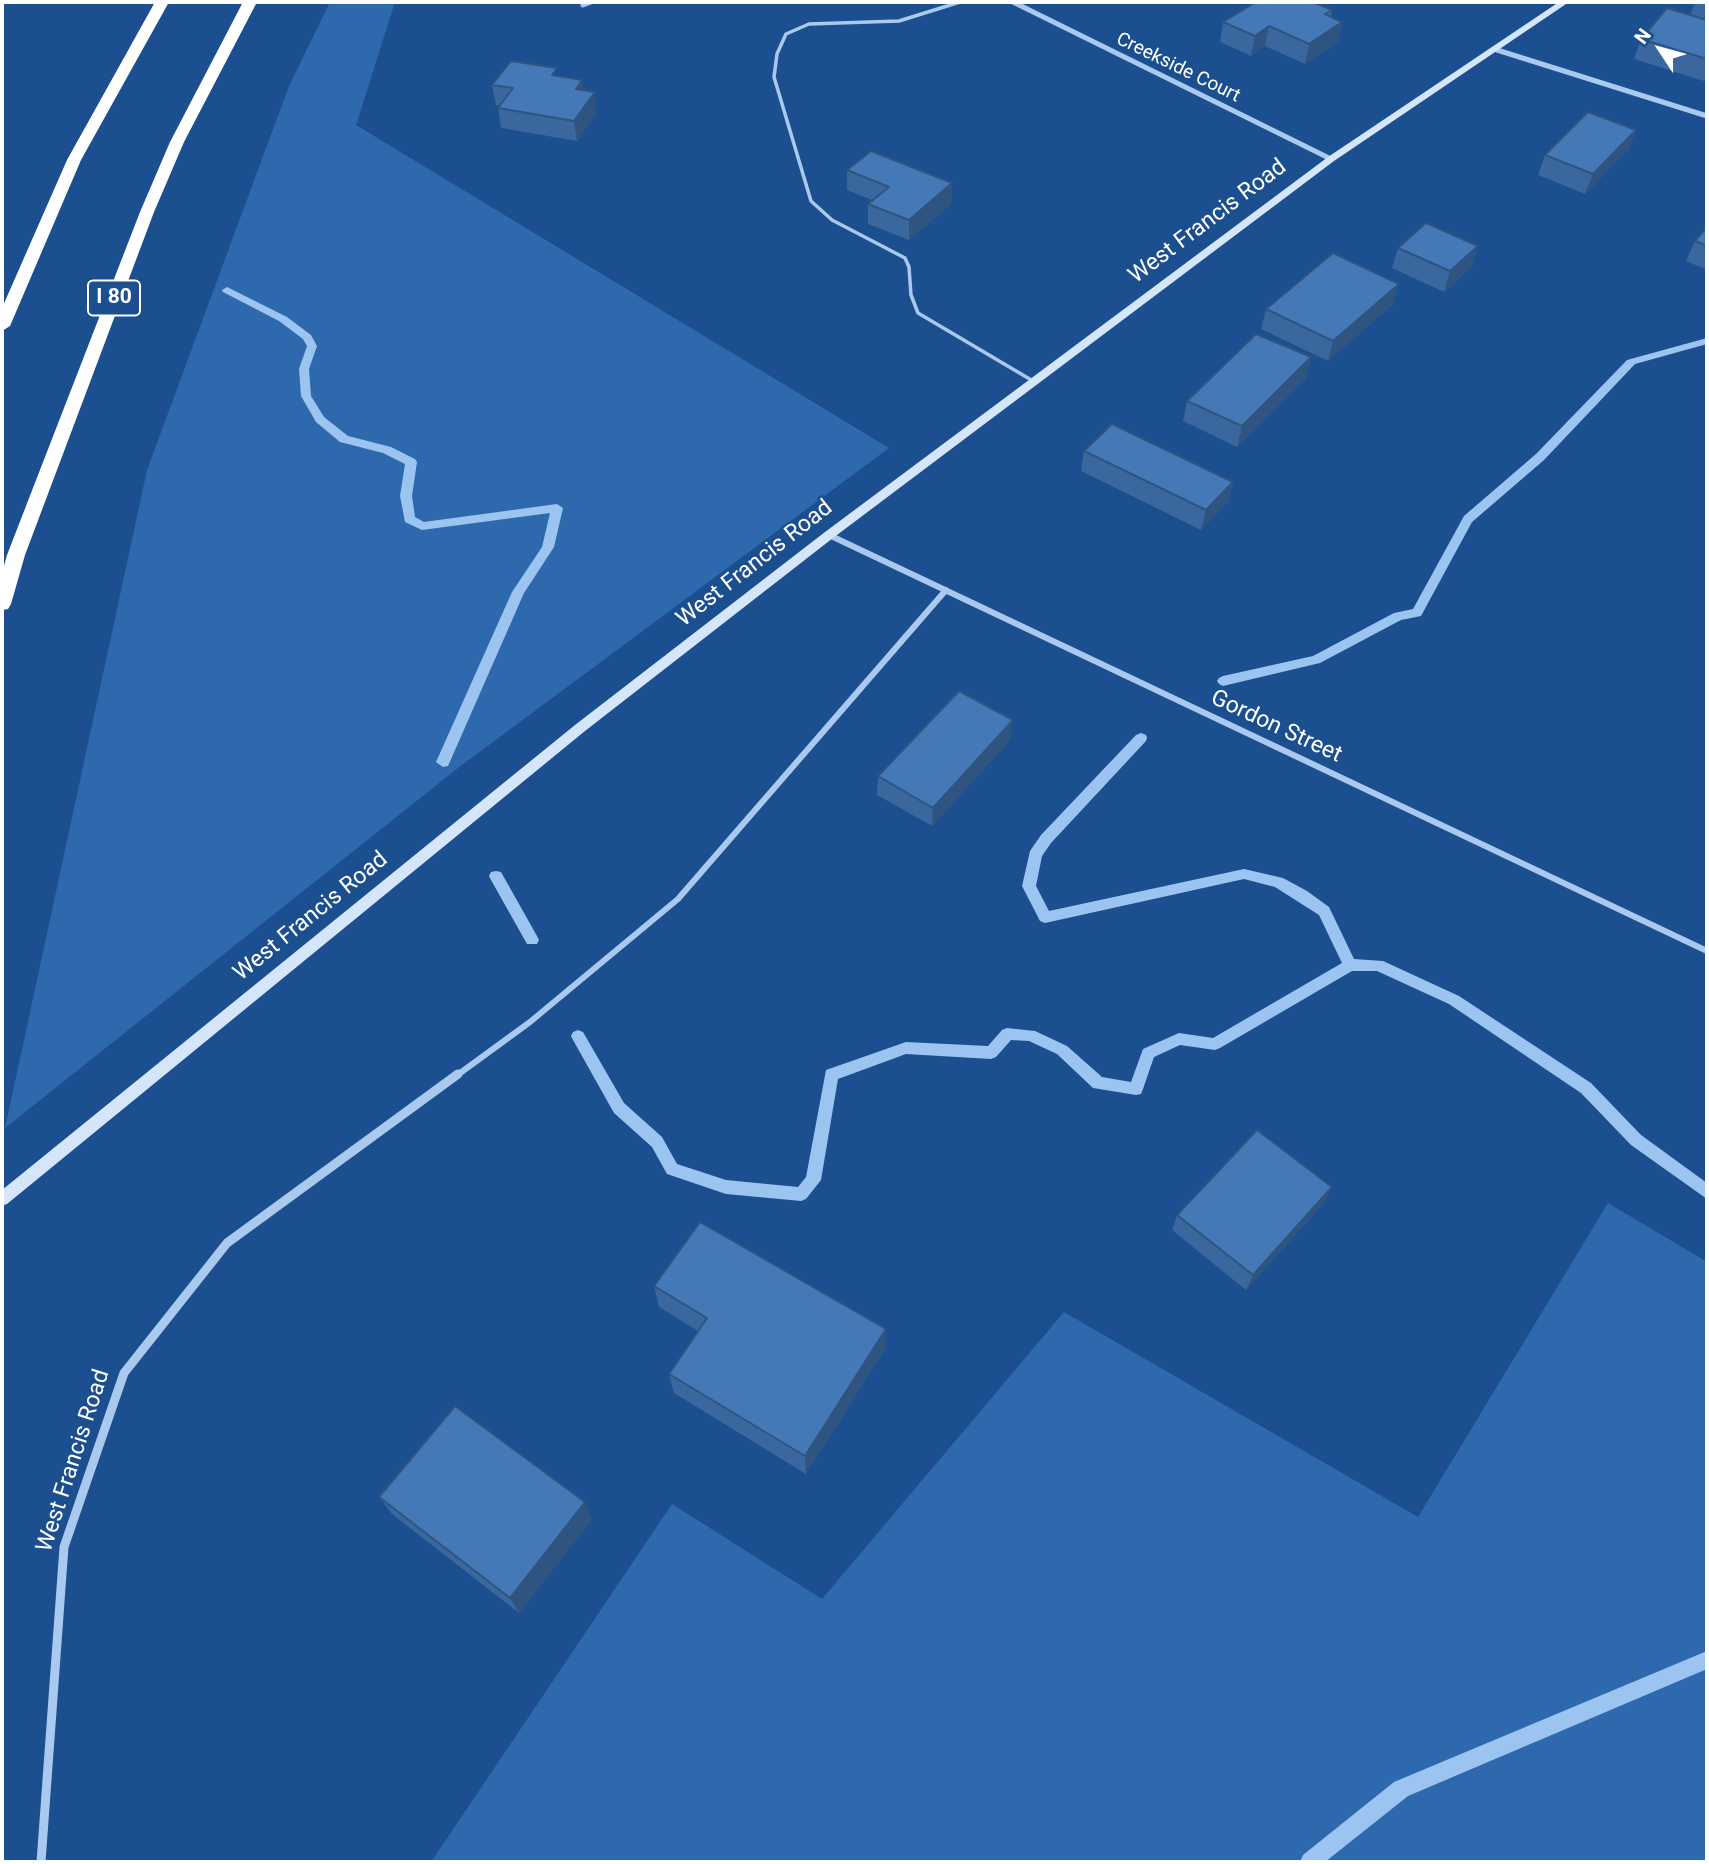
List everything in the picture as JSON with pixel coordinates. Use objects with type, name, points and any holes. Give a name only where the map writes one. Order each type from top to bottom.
[{"type":"highway","points":[[2,326],[74,160],[162,2]]},
{"type":"highway","name":"I 80","points":[[2,604],[16,555],[147,212],[177,142],[250,2]]},
{"type":"street","points":[[583,5],[591,2]]},
{"type":"street","name":"Creekside Court","points":[[1013,2],[1331,159]]},
{"type":"street","name":"West Francis Road","points":[[2,1199],[580,729],[829,535],[1331,159],[1565,2]]},
{"type":"street","points":[[1497,50],[1707,116]]},
{"type":"street","name":"Gordon Street","points":[[829,535],[1707,951]]},
{"type":"street","name":"West Francis Road","points":[[41,1862],[64,1547],[124,1373],[227,1243],[530,1021],[678,899],[947,590]]},
{"type":"lane","points":[[960,2],[899,21],[809,24],[786,34],[777,54],[774,77],[811,201],[832,220],[905,258],[909,267],[911,295],[918,313],[1032,381]]},
{"type":"shaded area","points":[[330,2],[395,2],[356,125],[889,448],[458,768],[5,1128],[147,470],[289,86]]},
{"type":"shaded area","points":[[1608,1203],[1707,1262],[1707,1862],[431,1862],[672,1504],[822,1599],[1064,1312],[1418,1517]]},
{"type":"building","points":[[1256,2],[1313,2],[1332,10],[1325,14],[1342,22],[1309,44],[1269,26],[1255,36],[1223,22]]},
{"type":"building","points":[[1667,8],[1707,20],[1707,59],[1641,39]]},
{"type":"building","points":[[511,61],[557,68],[552,75],[582,80],[576,89],[595,92],[574,121],[498,108],[513,88],[492,85]]},
{"type":"building","points":[[1588,112],[1636,130],[1593,174],[1545,155]]},
{"type":"building","points":[[871,151],[952,183],[909,220],[868,204],[889,187],[847,170]]},
{"type":"building","points":[[1426,223],[1478,246],[1450,271],[1398,248]]},
{"type":"building","points":[[1707,227],[1707,246],[1695,241]]},
{"type":"building","points":[[1333,253],[1399,284],[1333,341],[1266,309]]},
{"type":"building","points":[[1256,334],[1311,357],[1242,426],[1187,401]]},
{"type":"building","points":[[1112,424],[1233,482],[1206,510],[1084,451]]},
{"type":"building","points":[[959,691],[1013,720],[933,808],[878,776]]},
{"type":"building","points":[[1257,1130],[1332,1187],[1253,1275],[1177,1215]]},
{"type":"building","points":[[700,1222],[886,1329],[805,1456],[669,1374],[707,1318],[654,1286]]},
{"type":"building","points":[[455,1406],[585,1502],[510,1598],[379,1497]]},
{"type":"waterway","points":[[227,290],[283,319],[307,337],[312,346],[304,369],[306,396],[320,419],[344,439],[387,450],[411,462],[406,496],[409,519],[422,526],[557,508],[548,547],[518,592],[443,762]]},
{"type":"waterway","points":[[1223,681],[1316,660],[1398,616],[1417,613],[1468,519],[1540,457],[1631,362],[1707,341]]},
{"type":"waterway","points":[[1141,738],[1046,839],[1035,855],[1029,886],[1045,917],[1244,874],[1278,882],[1324,911],[1350,965]]},
{"type":"waterway","points":[[496,876],[532,940]]},
{"type":"waterway","points":[[578,1036],[619,1108],[657,1142],[672,1169],[726,1187],[801,1194],[813,1180],[831,1075],[906,1048],[991,1053],[1007,1034],[1030,1035],[1062,1050],[1098,1083],[1136,1089],[1148,1053],[1179,1039],[1215,1044],[1350,965]]},
{"type":"waterway","points":[[1350,965],[1378,965],[1454,1000],[1586,1088],[1636,1140],[1707,1192]]},
{"type":"waterway","points":[[1310,1862],[1401,1789],[1707,1660]]}]
